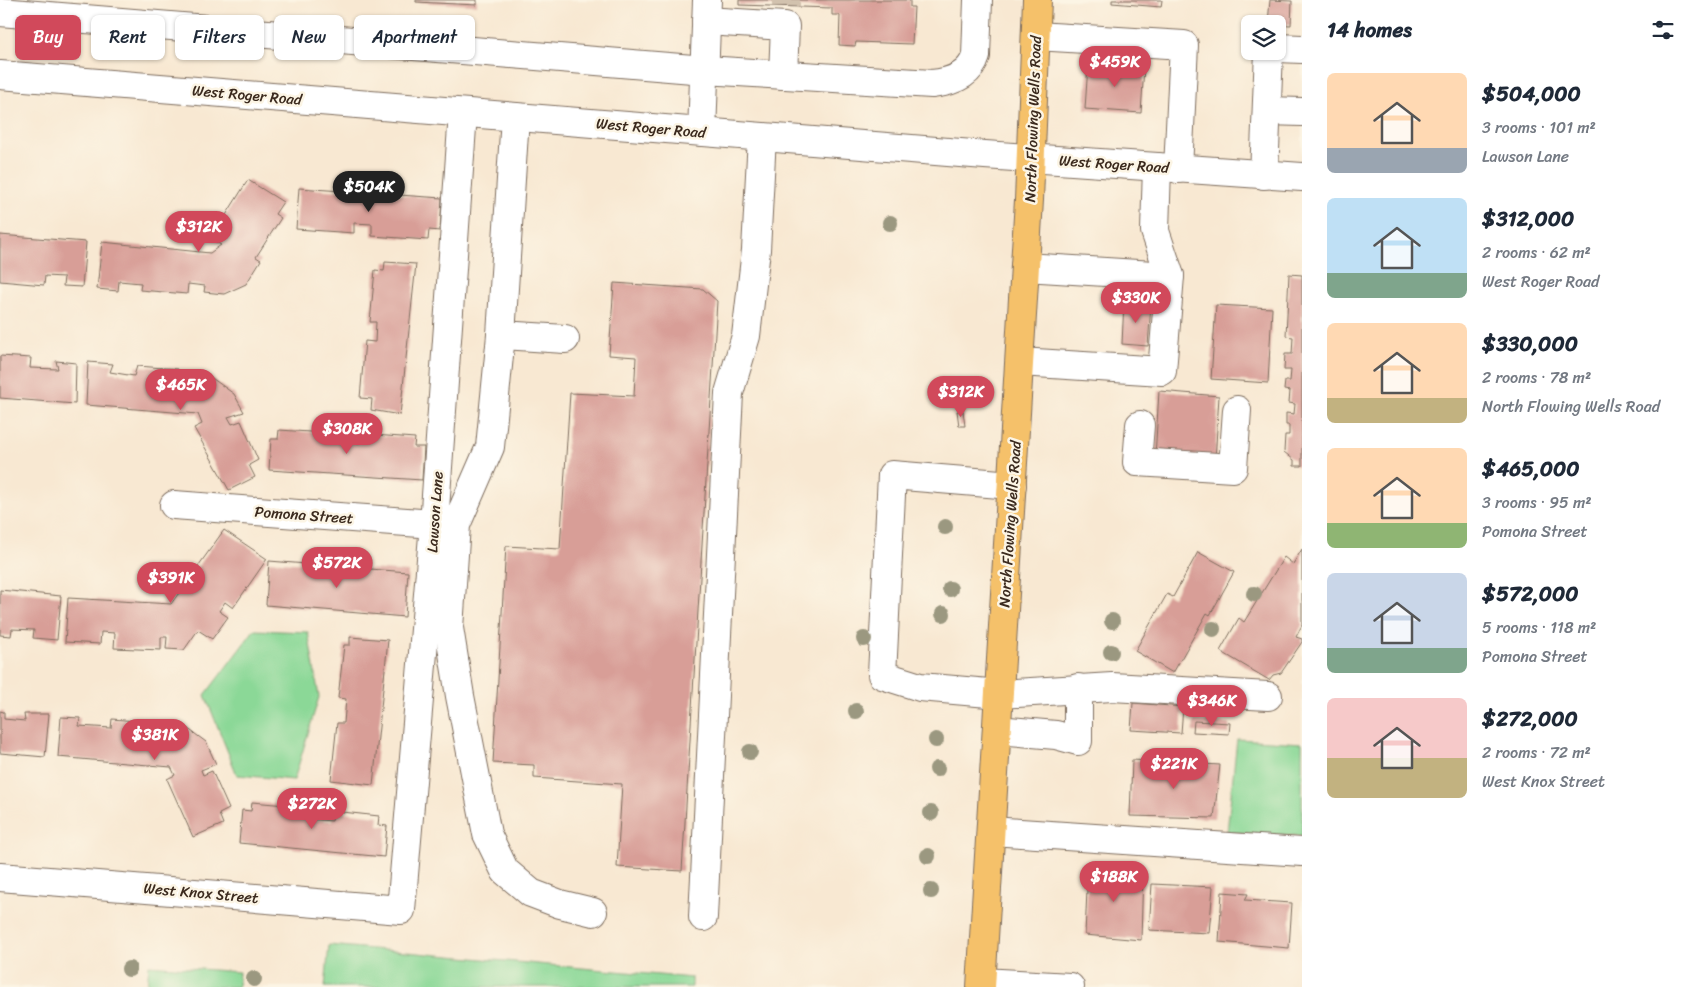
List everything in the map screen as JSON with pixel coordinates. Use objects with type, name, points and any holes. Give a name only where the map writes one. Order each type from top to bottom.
[{"type":"main road","name":"North Flowing Wells Road","points":[[981,984],[1020,362],[1037,0]]},
{"type":"street","points":[[0,12],[705,70],[932,84],[954,80],[974,64],[978,0]]},
{"type":"street","points":[[702,132],[707,11],[785,16],[783,75]]},
{"type":"street","points":[[1020,362],[1162,371],[1170,276],[1155,231],[1168,168],[1184,45],[1036,36]]},
{"type":"street","points":[[1286,48],[1302,49]]},
{"type":"street","points":[[1264,175],[1269,60]]},
{"type":"street","name":"West Roger Road","points":[[0,75],[762,137],[1302,177]]},
{"type":"street","points":[[1267,110],[1302,112]]},
{"type":"street","name":"Lawson Lane","points":[[401,910],[434,524],[463,113]]},
{"type":"street","points":[[515,117],[501,335],[490,447],[456,525],[449,628],[487,834],[505,871],[531,893],[560,904],[593,912]]},
{"type":"street","points":[[703,917],[729,393],[746,336],[756,250],[762,137]]},
{"type":"street","points":[[1025,267],[1170,276]]},
{"type":"street","points":[[501,335],[565,339]]},
{"type":"street","points":[[1140,425],[1137,462],[1233,468],[1237,410]]},
{"type":"street","points":[[1012,484],[892,475],[882,675],[920,687],[1000,694],[1112,687],[1268,696]]},
{"type":"street","name":"Pomona Street","points":[[174,505],[434,524]]},
{"type":"street","points":[[997,730],[1056,735],[1078,741],[1078,688]]},
{"type":"street","points":[[992,831],[1302,852]]},
{"type":"street","name":"West Knox Street","points":[[0,877],[401,910]]},
{"type":"street","points":[[981,984],[1070,987]]},
{"type":"green space","points":[[254,630],[308,632],[319,697],[294,780],[237,775],[205,695]]},
{"type":"green space","points":[[1237,739],[1302,743],[1302,836],[1227,832]]},
{"type":"green space","points":[[329,945],[692,978],[692,987],[325,987]]},
{"type":"green space","points":[[149,965],[239,972],[238,987],[147,987]]},
{"type":"building","points":[[416,0],[477,0],[477,5],[416,2]]},
{"type":"building","points":[[739,0],[910,0],[910,7],[914,7],[912,44],[856,42],[855,46],[839,45],[840,15],[832,15],[832,8],[739,5]]},
{"type":"building","points":[[1112,0],[1162,0],[1161,7],[1112,3]]},
{"type":"building","points":[[1270,0],[1292,1],[1291,25],[1286,25],[1286,15],[1269,15]]},
{"type":"building","points":[[1109,64],[1144,67],[1141,113],[1085,109],[1088,65],[1109,67]]},
{"type":"building","points":[[248,180],[283,202],[275,214],[281,218],[256,257],[261,260],[246,284],[224,294],[204,292],[205,286],[188,284],[187,294],[140,290],[141,283],[119,281],[118,291],[97,289],[102,242],[210,253],[221,245],[211,239]]},
{"type":"building","points":[[299,188],[442,198],[440,231],[429,230],[428,240],[372,236],[372,224],[354,223],[354,233],[296,229]]},
{"type":"building","points":[[0,235],[86,242],[82,287],[63,286],[64,277],[45,276],[44,285],[0,281]]},
{"type":"building","points":[[385,262],[416,264],[400,415],[371,410],[372,399],[360,398],[365,341],[375,342],[376,322],[370,322],[375,270],[384,271]]},
{"type":"building","points":[[1289,274],[1302,275],[1302,466],[1294,466],[1294,460],[1284,452],[1285,435],[1289,435],[1289,425],[1286,425],[1286,413],[1294,414],[1295,404],[1289,403],[1290,391],[1284,390],[1285,381],[1290,381],[1291,370],[1284,370],[1285,354],[1292,354],[1293,337],[1286,336]]},
{"type":"building","points":[[614,283],[703,289],[717,301],[682,871],[617,867],[622,784],[534,778],[534,765],[493,763],[506,546],[560,549],[570,393],[634,396],[636,357],[609,355]]},
{"type":"building","points":[[1124,302],[1151,303],[1148,346],[1122,344]]},
{"type":"building","points":[[1216,305],[1272,308],[1268,383],[1211,379]]},
{"type":"building","points":[[0,356],[31,358],[30,368],[58,369],[56,361],[76,363],[75,404],[0,398]]},
{"type":"building","points":[[88,362],[113,364],[110,372],[134,376],[137,366],[178,369],[176,380],[189,381],[190,375],[206,379],[209,376],[234,394],[244,412],[228,417],[232,424],[241,421],[258,460],[249,465],[255,477],[229,490],[194,428],[202,424],[198,414],[86,405]]},
{"type":"building","points":[[1159,391],[1219,396],[1215,461],[1155,457]]},
{"type":"building","points":[[957,411],[963,411],[965,426],[959,426]]},
{"type":"building","points":[[279,430],[341,434],[341,442],[360,443],[360,434],[415,438],[414,447],[424,447],[422,480],[269,470],[271,439],[278,439]]},
{"type":"building","points":[[224,530],[267,559],[233,608],[225,602],[219,611],[228,617],[212,639],[198,630],[184,650],[166,649],[167,637],[161,637],[161,650],[114,648],[115,633],[101,632],[100,644],[65,642],[68,598],[171,604]]},
{"type":"building","points":[[1302,549],[1302,625],[1296,637],[1302,639],[1302,642],[1281,673],[1273,675],[1269,680],[1220,651],[1239,618],[1244,622],[1284,557],[1293,564]]},
{"type":"building","points":[[1198,552],[1234,572],[1210,615],[1207,613],[1173,673],[1135,651],[1167,594],[1173,597]]},
{"type":"building","points":[[269,561],[408,572],[405,617],[266,605]]},
{"type":"building","points":[[0,590],[61,596],[57,640],[33,638],[34,630],[12,629],[11,636],[0,635]]},
{"type":"building","points":[[350,637],[388,640],[373,785],[331,780],[337,723],[344,723],[346,699],[338,698],[344,645],[350,645]]},
{"type":"building","points":[[1133,703],[1183,707],[1181,733],[1131,730]]},
{"type":"building","points":[[0,711],[4,712],[4,719],[25,721],[24,714],[49,714],[45,757],[0,753]]},
{"type":"building","points":[[61,717],[80,718],[79,726],[111,728],[112,719],[183,725],[206,742],[216,764],[201,770],[203,775],[212,771],[229,809],[219,814],[223,824],[193,837],[167,779],[175,775],[171,767],[58,757]]},
{"type":"building","points":[[1194,721],[1230,723],[1229,734],[1193,732]]},
{"type":"building","points":[[1132,760],[1220,765],[1214,818],[1130,816]]},
{"type":"building","points":[[252,802],[308,807],[307,819],[332,821],[333,811],[379,816],[378,825],[387,826],[384,857],[239,843],[242,810],[251,811]]},
{"type":"building","points":[[1088,867],[1143,869],[1141,940],[1085,935]]},
{"type":"building","points":[[1152,884],[1213,887],[1209,933],[1149,930]]},
{"type":"building","points":[[1222,892],[1248,894],[1245,900],[1292,903],[1289,948],[1219,942]]},
{"type":"tunnel","points":[[786,0],[786,6]]}]
